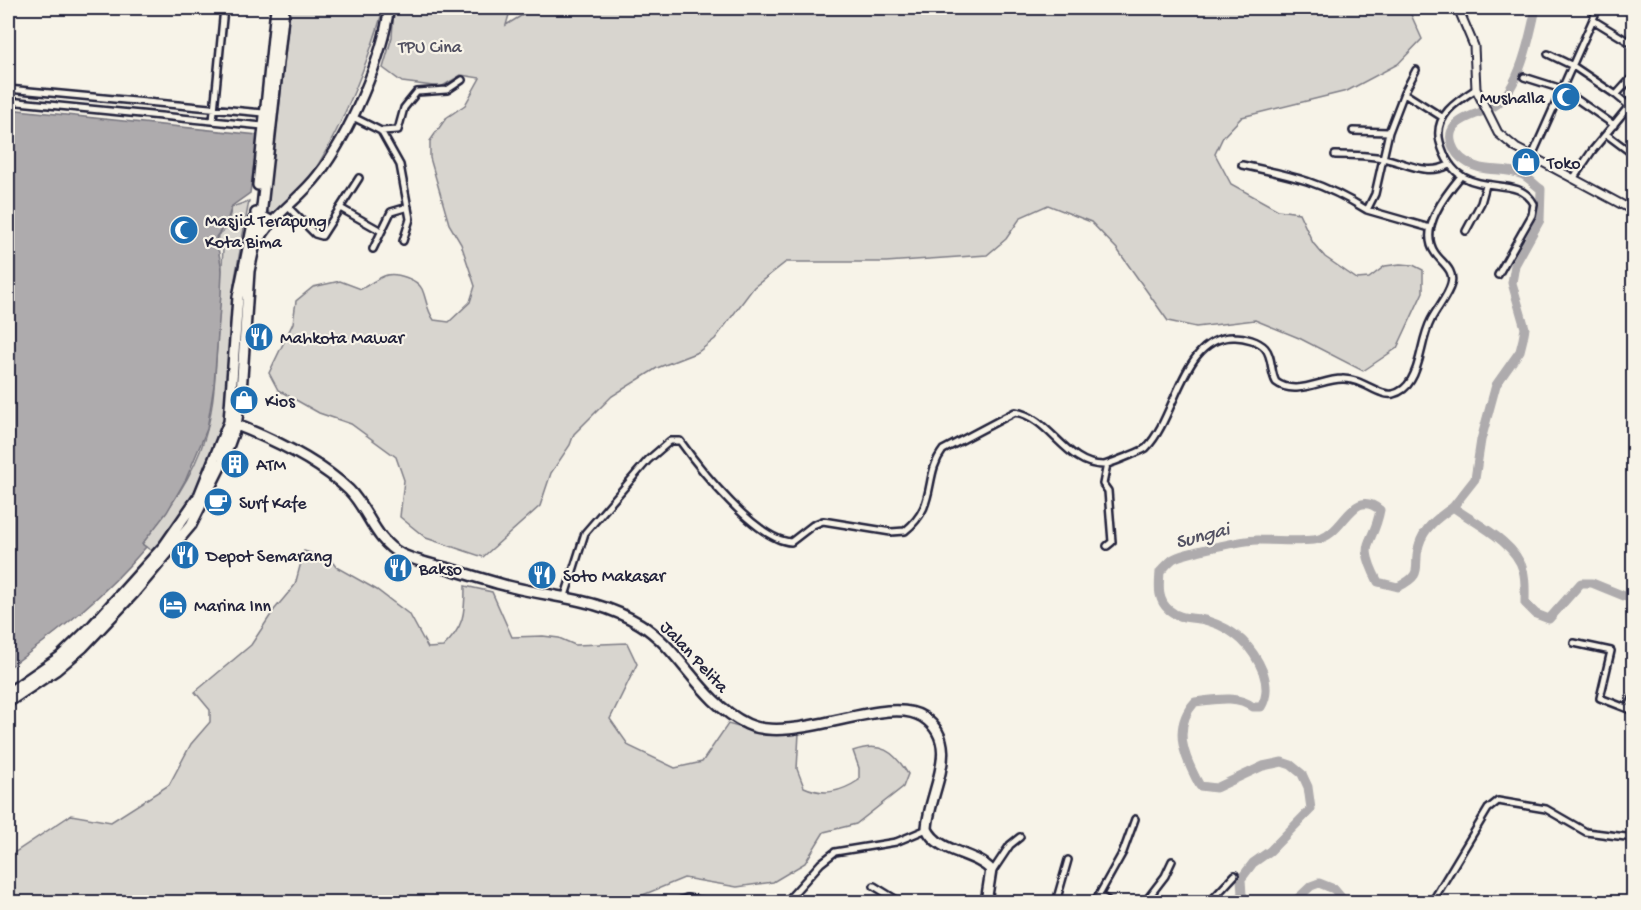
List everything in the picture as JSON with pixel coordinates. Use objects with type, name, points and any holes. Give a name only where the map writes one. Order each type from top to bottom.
[{"type":"highway","points":[[8,702],[83,647],[157,567],[189,521],[219,470],[232,423],[243,297],[258,215],[264,113],[276,8]]},
{"type":"highway","points":[[243,297],[253,253],[284,8]]},
{"type":"highway","points":[[258,215],[272,222]]},
{"type":"highway","name":"Jalan Pelita","points":[[232,423],[277,443],[347,488],[369,520],[399,553],[512,587],[565,596],[600,605],[649,630],[714,702],[750,726],[773,729],[811,725],[895,708],[913,711],[926,718],[938,734],[943,755],[927,829]]},
{"type":"highway","points":[[8,693],[77,641],[189,521]]},
{"type":"highway","points":[[927,829],[936,840],[988,867],[992,873],[986,903]]},
{"type":"main road","points":[[253,253],[272,222],[289,208],[319,175],[345,134],[379,50],[389,8]]},
{"type":"street","points":[[213,121],[224,8]]},
{"type":"street","points":[[1458,8],[1474,46],[1478,92],[1489,119],[1505,140],[1634,211]]},
{"type":"street","points":[[1532,156],[1598,8]]},
{"type":"street","points":[[1593,20],[1633,44]]},
{"type":"street","points":[[1548,54],[1573,66],[1631,108],[1606,134],[1573,179]]},
{"type":"street","points":[[1367,210],[1375,194],[1389,132],[1404,93],[1416,70]]},
{"type":"street","points":[[1616,95],[1634,75]]},
{"type":"street","points":[[1524,77],[1562,89],[1614,125]]},
{"type":"street","points":[[353,117],[381,131],[398,130],[404,108],[417,92],[447,90],[462,80]]},
{"type":"street","points":[[8,89],[264,113]]},
{"type":"street","points":[[1478,92],[1442,117],[1439,131],[1449,165],[1461,176],[1486,185],[1516,190],[1530,198],[1533,204],[1532,215],[1506,255],[1498,275]]},
{"type":"street","points":[[1404,93],[1442,117]]},
{"type":"street","points":[[8,101],[263,126]]},
{"type":"street","points":[[381,131],[400,165],[409,226],[403,242]]},
{"type":"street","points":[[1353,131],[1389,132]]},
{"type":"street","points":[[1606,134],[1634,155]]},
{"type":"street","points":[[1335,155],[1382,158],[1427,171],[1437,171],[1449,165]]},
{"type":"street","points":[[1242,165],[1313,182],[1329,188],[1367,210],[1430,228]]},
{"type":"street","points":[[565,596],[585,533],[648,460],[670,441],[680,441],[736,508],[768,533],[788,542],[794,541],[813,525],[823,521],[891,532],[905,531],[927,503],[935,462],[943,450],[1015,412],[1030,418],[1077,457],[1107,464],[1139,452],[1147,446],[1196,356],[1211,341],[1222,337],[1239,337],[1263,345],[1269,354],[1276,382],[1287,388],[1342,379],[1363,382],[1388,395],[1405,388],[1413,376],[1430,322],[1451,285],[1450,270],[1433,251],[1430,228],[1446,193],[1461,176]]},
{"type":"street","points":[[289,208],[320,236],[324,235],[359,178]]},
{"type":"street","points":[[1466,231],[1481,203],[1486,185]]},
{"type":"street","points":[[374,249],[391,212],[408,207]]},
{"type":"street","points":[[342,209],[381,231]]},
{"type":"street","points":[[1107,464],[1103,484],[1108,491],[1112,542],[1107,546]]},
{"type":"street","points":[[1574,643],[1611,651],[1600,698],[1632,712],[1634,696]]},
{"type":"street","points":[[1432,903],[1488,809],[1498,801],[1546,809],[1586,832],[1634,838]]},
{"type":"street","points":[[1093,903],[1123,852],[1135,819]]},
{"type":"street","points":[[786,903],[821,863],[835,852],[896,842],[927,829]]},
{"type":"street","points":[[992,873],[1010,845],[1020,837]]},
{"type":"street","points":[[1056,903],[1068,860]]},
{"type":"street","points":[[1145,903],[1165,876],[1172,861]]},
{"type":"street","points":[[1210,903],[1235,874]]},
{"type":"street","points":[[874,886],[900,903]]},
{"type":"street","points":[[1099,895],[1110,903]]},
{"type":"street","points":[[677,903],[687,898],[710,903]]},
{"type":"green space","points":[[290,8],[383,8],[368,57],[341,122],[324,154],[289,203],[271,214],[263,207],[278,119]]},
{"type":"green space","name":"TPU Cina","points":[[394,8],[511,8],[506,25],[534,8],[1408,8],[1422,39],[1398,64],[1347,91],[1242,117],[1223,137],[1215,154],[1231,184],[1278,210],[1299,213],[1313,243],[1325,257],[1357,279],[1369,278],[1385,266],[1413,265],[1423,270],[1423,292],[1397,348],[1363,371],[1299,338],[1255,320],[1196,327],[1168,321],[1117,249],[1091,222],[1048,205],[1021,217],[1006,239],[987,255],[886,262],[786,262],[754,287],[715,339],[698,352],[657,368],[612,396],[574,434],[570,445],[551,473],[540,506],[483,557],[426,538],[400,517],[404,480],[396,457],[351,424],[319,413],[278,390],[269,373],[293,323],[296,301],[313,287],[340,281],[361,289],[387,275],[401,276],[411,280],[422,289],[434,320],[449,322],[470,302],[475,286],[461,244],[449,224],[430,158],[430,141],[446,118],[465,105],[480,78],[461,75],[441,87],[402,82],[383,68],[392,37]]},
{"type":"green space","points":[[249,201],[234,284],[230,372],[224,426],[198,492],[153,552],[142,544],[170,507],[194,466],[205,437],[210,415],[215,380],[223,249],[217,243],[218,235],[226,229],[232,207]]},
{"type":"green space","points":[[304,551],[330,559],[336,567],[377,590],[410,615],[428,648],[443,647],[455,633],[464,612],[465,586],[492,592],[512,637],[559,638],[575,645],[627,643],[637,664],[610,719],[629,746],[675,768],[702,762],[728,724],[767,735],[799,733],[797,769],[804,787],[811,790],[825,792],[839,790],[859,780],[859,768],[853,751],[863,748],[879,748],[892,754],[908,774],[903,787],[856,824],[824,832],[805,863],[773,882],[737,887],[684,878],[626,902],[8,902],[8,857],[71,815],[111,822],[169,785],[191,744],[210,722],[210,710],[195,692],[251,645],[274,610],[295,585]]},
{"type":"shaded area","points":[[8,109],[258,135],[250,193],[232,206],[226,224],[216,237],[222,270],[214,385],[207,429],[186,479],[167,512],[142,544],[146,547],[130,565],[81,612],[8,668]]},
{"type":"waterway","points":[[1536,8],[1523,60],[1512,86],[1496,105],[1459,122],[1451,135],[1452,145],[1465,161],[1486,169],[1516,172],[1541,189],[1540,220],[1515,265],[1512,283],[1525,328],[1520,351],[1496,385],[1481,440],[1475,479],[1453,507],[1512,550],[1523,570],[1525,603],[1536,614],[1549,619],[1581,583],[1592,583],[1634,600]]},
{"type":"waterway","name":"Sungai","points":[[1249,902],[1242,895],[1241,879],[1253,863],[1270,851],[1311,809],[1308,787],[1302,774],[1291,765],[1282,762],[1263,766],[1216,788],[1200,786],[1185,754],[1183,744],[1182,733],[1188,712],[1195,702],[1217,699],[1240,700],[1253,707],[1261,707],[1266,694],[1265,681],[1259,663],[1242,640],[1217,624],[1179,616],[1165,606],[1160,593],[1160,572],[1173,559],[1215,547],[1252,540],[1307,541],[1325,537],[1334,531],[1354,508],[1362,504],[1370,504],[1380,510],[1367,550],[1371,568],[1378,582],[1398,587],[1415,574],[1417,553],[1424,533],[1453,507]]},
{"type":"waterway","name":"Sungai","points":[[1294,902],[1311,886],[1319,883],[1334,889],[1345,902]]},
{"type":"place","name":"Mushalla","points":[[1566,97]]},
{"type":"place","name":"Toko","points":[[1526,162]]},
{"type":"place","name":"Masjid Terapung Kota Bima","points":[[184,230]]},
{"type":"place","name":"Mahkota Mawar","points":[[259,337]]},
{"type":"place","name":"Kios","points":[[244,400]]},
{"type":"place","name":"ATM","points":[[235,464]]},
{"type":"place","name":"Surf Kafe","points":[[218,502]]},
{"type":"place","name":"Depot Semarang","points":[[185,555]]},
{"type":"place","name":"Bakso","points":[[398,568]]},
{"type":"place","name":"Soto Makasar","points":[[542,575]]},
{"type":"place","name":"Marina Inn","points":[[173,605]]}]
